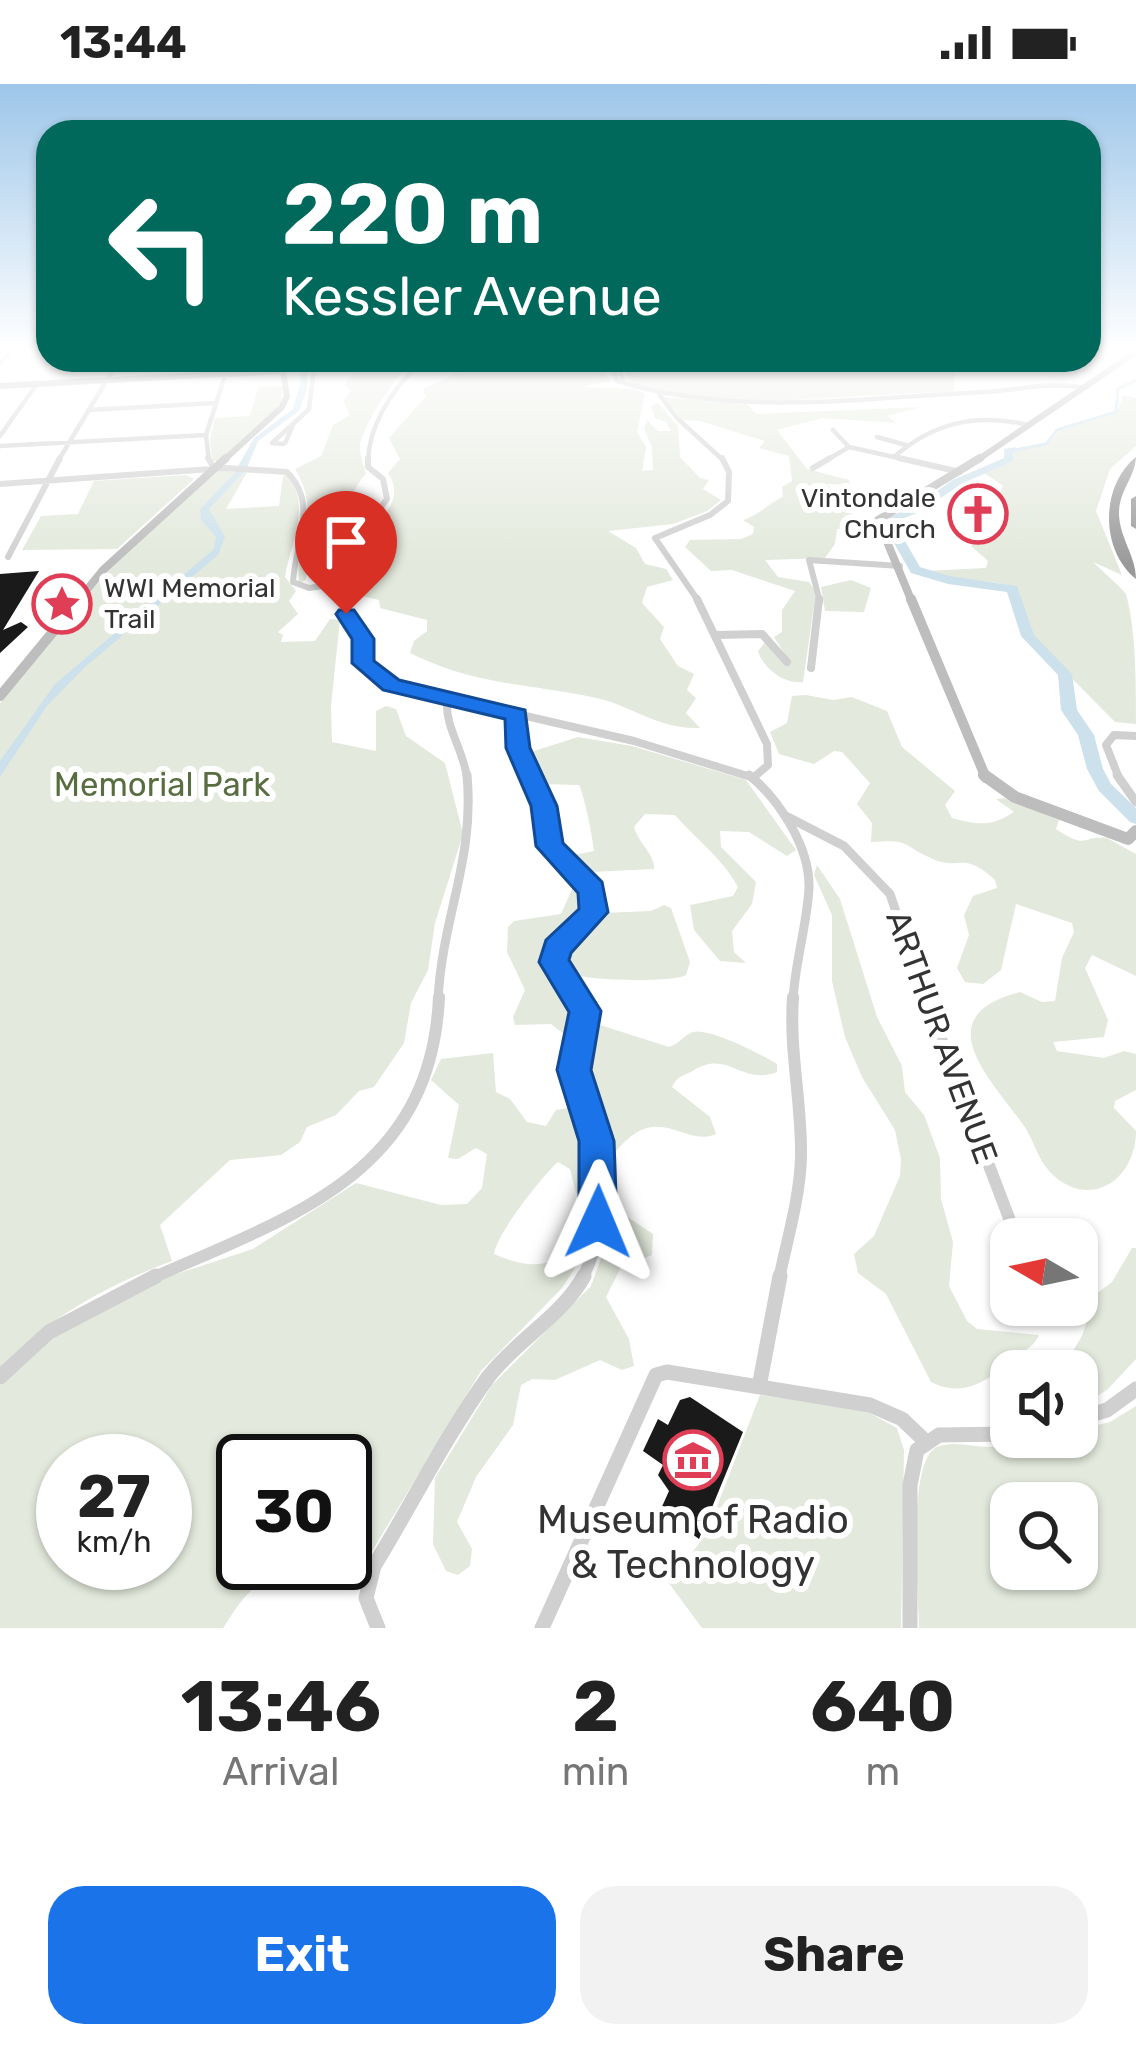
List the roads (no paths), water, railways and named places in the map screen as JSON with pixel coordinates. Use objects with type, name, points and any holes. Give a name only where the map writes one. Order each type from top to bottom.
[{"type":"highway","points":[[1136,460],[1119,482],[1112,505],[1120,547],[1136,576]]},
{"type":"highway","points":[[1136,499],[1136,526]]},
{"type":"street","points":[[8,556],[82,420]]},
{"type":"street","points":[[211,420],[206,435],[208,464],[214,468]]},
{"type":"street","points":[[0,695],[103,569],[267,420]]},
{"type":"street","points":[[294,423],[284,443],[272,443],[297,420]]},
{"type":"street","points":[[344,581],[362,534],[386,502],[384,482],[368,467],[369,436],[379,420]]},
{"type":"street","points":[[679,420],[720,452],[731,485],[718,509],[662,530],[655,538],[701,603],[770,752],[768,765],[754,777]]},
{"type":"street","points":[[894,457],[906,445],[963,420]]},
{"type":"street","points":[[996,420],[1029,425]]},
{"type":"street","points":[[1036,420],[960,472],[880,515],[879,523],[986,779],[1015,797],[1134,839]]},
{"type":"street","points":[[833,430],[849,447],[960,472]]},
{"type":"street","points":[[0,446],[206,435]]},
{"type":"street","points":[[878,436],[906,445]]},
{"type":"street","points":[[813,468],[849,447]]},
{"type":"street","points":[[0,484],[214,468],[286,472],[299,484],[304,521],[292,572],[296,585],[350,584],[345,611],[363,639],[363,663],[396,687],[634,742],[754,777],[784,815],[806,857],[809,876],[795,961],[790,1042],[802,1148],[794,1215],[759,1388]]},
{"type":"street","points":[[811,668],[821,606],[809,560],[900,566]]},
{"type":"street","points":[[716,635],[762,634],[788,662]]},
{"type":"street","points":[[0,1377],[59,1325],[98,1301],[255,1237],[320,1200],[376,1154],[415,1103],[434,1053],[442,938],[469,841],[463,752],[447,719],[447,701]]},
{"type":"street","points":[[378,1628],[367,1615],[365,1600],[374,1566],[488,1378],[519,1341],[574,1292],[596,1245],[597,1141],[574,1070],[585,1011],[554,962],[562,941],[590,920],[594,897],[588,884],[550,846],[544,806],[518,748],[517,715]]},
{"type":"street","points":[[1136,736],[1114,735],[1106,745],[1117,776],[1136,802]]},
{"type":"street","name":"ARTHUR AVENUE","points":[[784,815],[844,846],[890,894],[1009,1218]]},
{"type":"street","points":[[542,1628],[656,1375],[667,1372],[870,1405],[902,1419],[925,1441]]},
{"type":"street","points":[[1098,1413],[1136,1389]]},
{"type":"street","points":[[910,1628],[911,1468],[925,1441],[939,1436],[990,1435]]},
{"type":"water","points":[[278,420],[287,420],[258,441],[246,470],[209,509],[225,537],[218,555],[85,667],[47,706],[0,777],[0,761],[55,684],[214,549],[216,537],[201,520],[200,509],[233,475],[254,438]]},
{"type":"waterway","points":[[1015,450],[1046,444],[1057,430],[1090,420]]},
{"type":"waterway","points":[[1015,450],[1008,451],[1009,459],[957,482],[918,509],[887,520],[915,570],[1012,589],[1028,636],[1065,674],[1069,710],[1086,735],[1095,769],[1105,787],[1136,818]]},
{"type":"place","name":"Vintondale Church","points":[[978,514]]},
{"type":"place","name":"WWI Memorial Trail","points":[[62,604]]},
{"type":"place","name":"Museum of Radio & Technology","points":[[693,1460]]},
{"type":"park label","name":"Memorial Park","points":[[162,784]]}]
